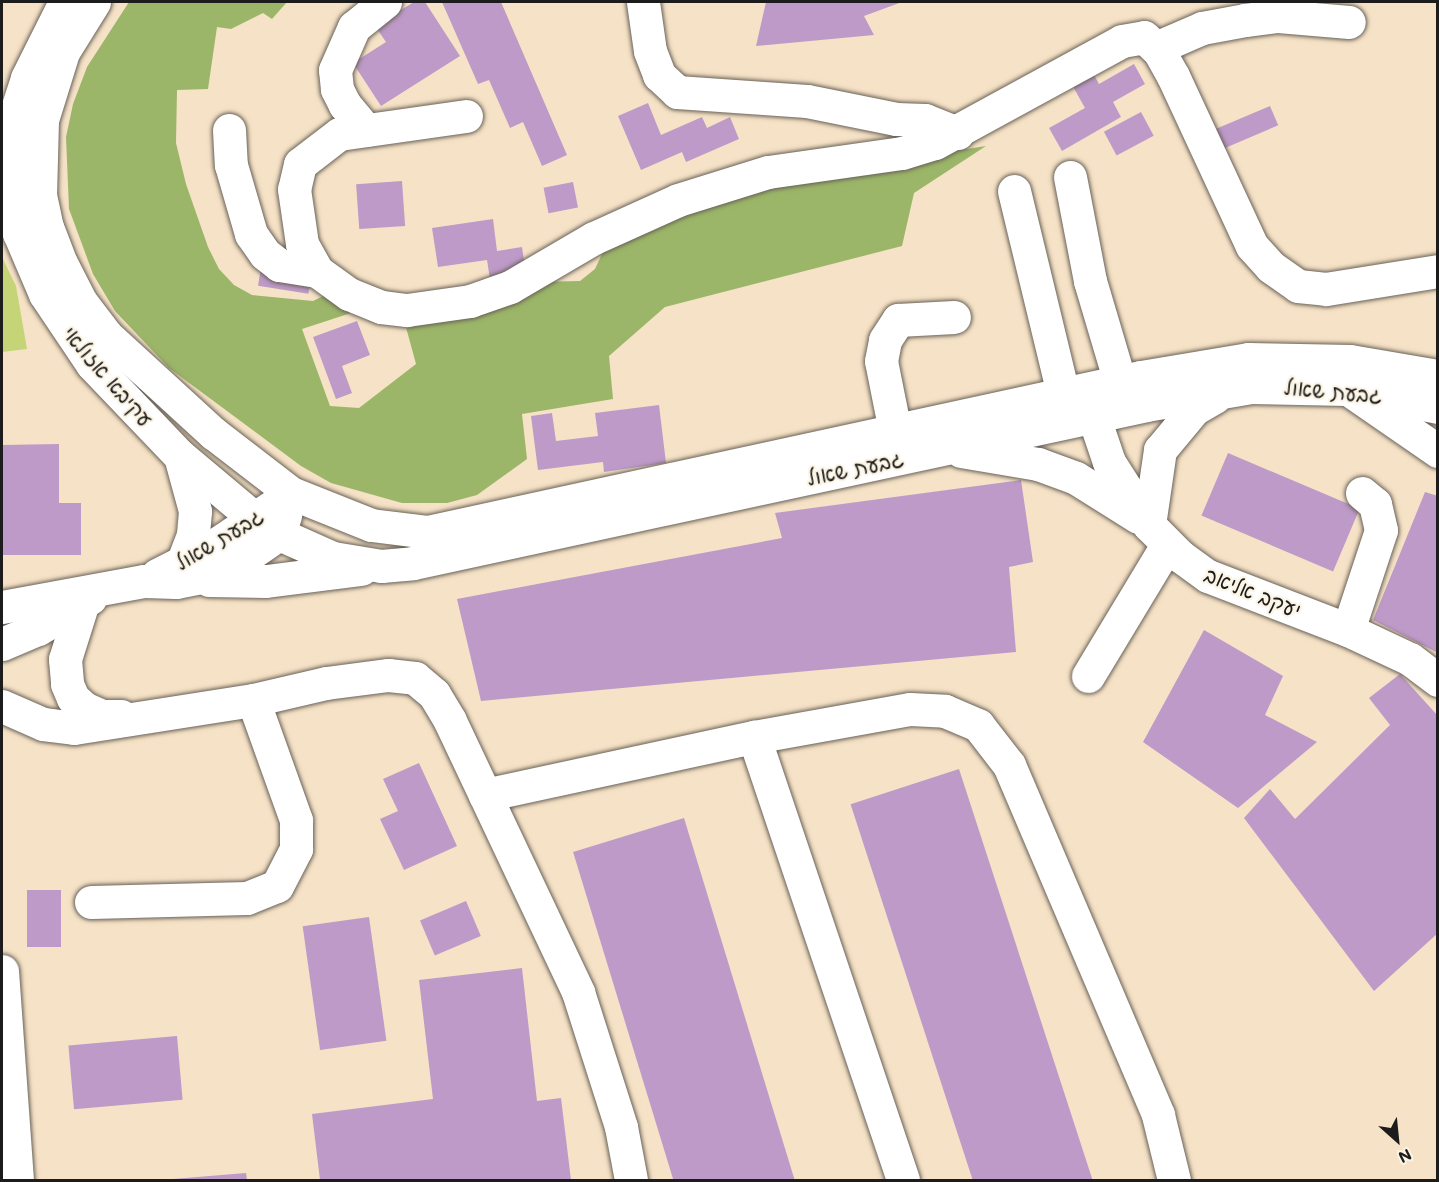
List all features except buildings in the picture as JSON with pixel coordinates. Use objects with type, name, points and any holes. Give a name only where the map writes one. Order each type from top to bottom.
[{"type":"street","name":"עקיבא אזולאי","points":[[65,2],[42,42],[15,115],[12,188],[19,233],[45,294],[65,328],[92,364],[180,456],[267,527]]},
{"type":"street","name":"עקיבא אזולאי","points":[[94,2],[63,52],[42,120],[40,195],[46,227],[81,302],[107,336],[213,433],[291,493]]},
{"type":"street","points":[[366,130],[337,89],[335,70],[354,27],[385,2]]},
{"type":"street","points":[[643,2],[650,51],[659,75],[677,92],[807,101],[896,119],[925,120],[958,134]]},
{"type":"street","points":[[1156,48],[1203,15],[1278,16],[1349,22]]},
{"type":"street","points":[[466,117],[339,134],[300,164],[294,189],[302,244],[317,271],[349,294],[381,307],[407,310],[470,301],[510,287],[594,238],[678,200],[768,172],[902,153],[958,134],[1122,41],[1144,37],[1156,48],[1173,76],[1252,246],[1271,267],[1298,286],[1326,289],[1437,271]]},
{"type":"street","points":[[229,130],[231,165],[251,234],[265,254],[279,265],[317,271]]},
{"type":"street","points":[[1070,177],[1089,281],[1120,382]]},
{"type":"street","name":"יעקב אליאב","points":[[1014,190],[1080,400],[1109,462],[1158,535],[1208,576],[1348,630],[1410,659],[1437,680]]},
{"type":"street","points":[[895,431],[880,361],[885,339],[898,320],[954,317]]},
{"type":"street","name":"גבעת שאול","points":[[267,527],[333,558],[381,566],[413,563],[945,448],[1080,400],[1120,382],[1248,359],[1300,357],[1350,361],[1437,376]]},
{"type":"street","name":"גבעת שאול","points":[[2,607],[94,595],[187,571],[267,527],[291,493],[371,525],[427,532],[895,431],[1080,400],[1299,385],[1405,397],[1437,407]]},
{"type":"street","points":[[1347,389],[1437,451]]},
{"type":"street","points":[[1088,676],[1158,535],[1160,450],[1194,409],[1227,391]]},
{"type":"street","points":[[945,448],[1038,465],[1076,478],[1158,535]]},
{"type":"street","points":[[180,456],[195,511],[187,571],[266,581],[381,566]]},
{"type":"street","points":[[1348,630],[1381,530],[1376,504],[1362,493]]},
{"type":"street","points":[[94,595],[65,659],[64,671],[73,698],[102,716],[139,717]]},
{"type":"street","name":"גבעת שאול","points":[[2,644],[94,595]]},
{"type":"street","points":[[2,706],[43,724],[74,728],[254,700],[326,683],[388,675],[415,678],[439,703],[578,992],[621,1127],[631,1180]]},
{"type":"street","points":[[91,902],[247,898],[277,886],[296,849],[296,820],[254,700]]},
{"type":"street","points":[[485,795],[754,737],[910,709],[945,711],[978,725],[1009,765],[1158,1115],[1174,1180]]},
{"type":"street","points":[[754,737],[903,1180]]},
{"type":"street","points":[[2,970],[16,1174]]},
{"type":"green space","points":[[129,2],[287,2],[272,19],[263,13],[231,29],[217,27],[208,89],[177,90],[176,143],[186,184],[208,247],[219,269],[234,285],[252,295],[313,301],[327,294],[351,313],[302,329],[330,406],[359,408],[416,364],[404,320],[536,282],[580,281],[595,269],[608,241],[801,175],[986,146],[914,193],[902,246],[665,307],[609,356],[613,399],[522,414],[527,459],[477,495],[447,503],[402,503],[331,483],[301,466],[169,368],[115,311],[93,274],[69,209],[66,137],[73,104],[87,67]]},
{"type":"green space","points":[[2,257],[16,286],[27,349],[2,352]]}]
